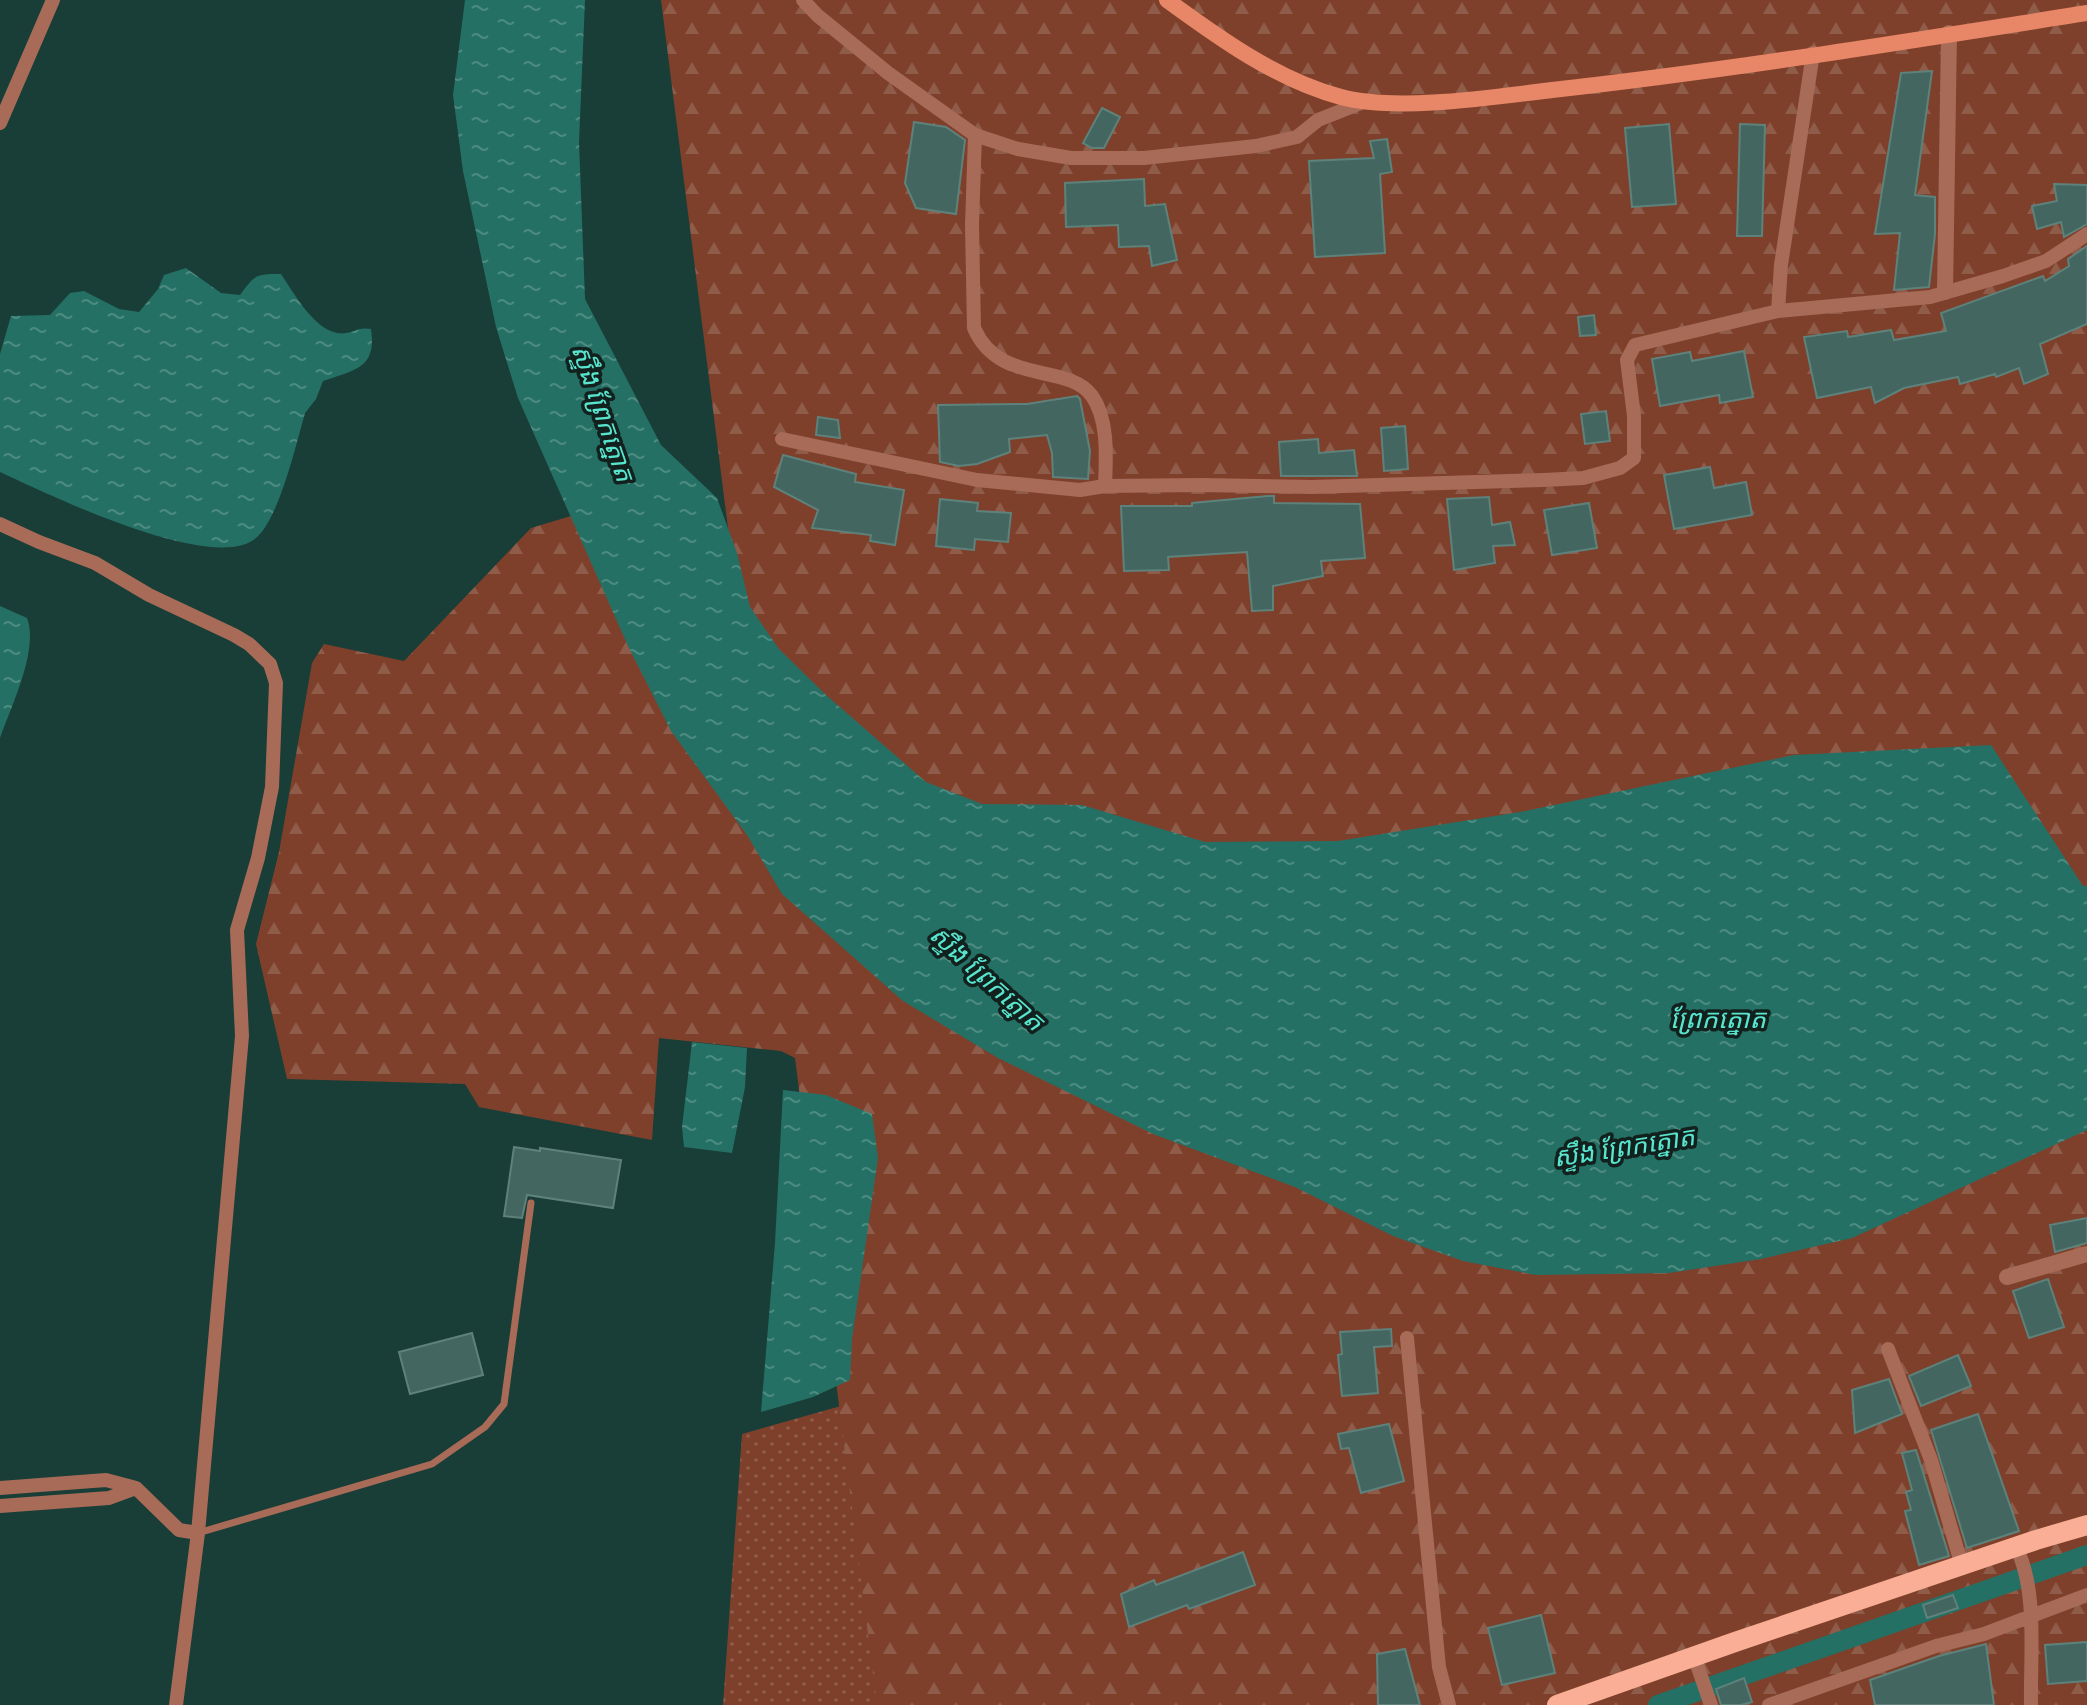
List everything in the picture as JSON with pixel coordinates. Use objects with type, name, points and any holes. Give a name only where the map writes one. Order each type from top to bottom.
[{"type":"main road","points":[[1167,0],[1218,37],[1282,74],[1340,97],[1366,101],[1422,102],[1628,81],[2087,13]]},
{"type":"main road","points":[[1557,1705],[1962,1566],[2020,1556],[2087,1525]]},
{"type":"street","points":[[0,123],[53,0]]},
{"type":"street","points":[[803,0],[888,73],[975,135],[1018,149],[1071,158],[1144,158],[1256,146],[1297,137],[1318,120],[1366,101]]},
{"type":"street","points":[[1945,292],[1949,33]]},
{"type":"street","points":[[1778,311],[1781,265],[1813,53]]},
{"type":"street","points":[[975,135],[972,225],[974,328],[979,342],[1004,362],[1078,385],[1091,395],[1104,433],[1105,486]]},
{"type":"street","points":[[782,439],[977,480],[1080,490],[1105,486],[1312,487],[1583,478],[1620,468],[1634,458],[1634,416],[1627,360],[1635,345],[1778,311],[1930,297],[2046,261],[2087,234]]},
{"type":"street","points":[[0,524],[95,563],[149,595],[234,635],[249,644],[270,664],[276,683],[272,787],[258,858],[237,930],[242,1036],[198,1533],[176,1705]]},
{"type":"street","points":[[2007,1277],[2087,1254]]},
{"type":"street","points":[[1407,1338],[1439,1667],[1449,1705]]},
{"type":"street","points":[[1888,1349],[1931,1460],[1962,1566]]},
{"type":"street","points":[[0,1488],[106,1480],[136,1488],[179,1530],[198,1533]]},
{"type":"street","points":[[0,1506],[109,1498],[136,1488]]},
{"type":"street","points":[[2020,1556],[2030,1599],[2031,1705]]},
{"type":"street","points":[[1769,1705],[1936,1646],[1984,1634],[2087,1595]]},
{"type":"street","points":[[1694,1656],[1711,1705]]},
{"type":"lane","points":[[198,1533],[432,1464],[485,1427],[504,1404],[531,1203]]},
{"type":"green space","points":[[661,0],[2087,0],[2087,1705],[877,1705],[795,1058],[781,1051],[659,1038],[652,1140],[479,1107],[465,1084],[287,1079],[256,944],[279,852],[312,663],[324,644],[404,661],[531,528],[571,516],[596,569],[772,875]]},
{"type":"green space","points":[[855,1402],[991,1705],[723,1705],[742,1434]]},
{"type":"water","name":"ព្រែកត្នោត","points":[[465,0],[585,0],[579,142],[585,299],[661,445],[717,498],[737,553],[750,607],[779,649],[826,695],[926,782],[982,804],[1082,805],[1205,842],[1338,841],[1520,812],[1794,755],[1991,745],[2083,886],[2087,886],[2087,1130],[1852,1238],[1761,1259],[1669,1273],[1536,1275],[1463,1261],[1393,1236],[1295,1187],[1153,1134],[998,1058],[903,1001],[782,894],[747,835],[671,731],[628,646],[518,398],[496,327],[463,171],[453,95]]},
{"type":"water","points":[[186,268],[221,293],[240,295],[256,277],[281,274],[308,312],[326,329],[346,333],[371,329],[371,352],[367,360],[354,370],[323,381],[316,399],[305,413],[286,480],[264,528],[256,538],[235,547],[204,546],[129,527],[0,472],[0,354],[11,316],[50,315],[70,293],[84,291],[119,309],[139,312],[158,289],[164,275]]},
{"type":"water","points":[[0,606],[27,618],[30,631],[27,662],[0,738]]},
{"type":"water","points":[[692,1042],[747,1048],[745,1087],[732,1153],[684,1147],[682,1127]]},
{"type":"water","points":[[783,1090],[826,1095],[872,1114],[878,1158],[852,1339],[850,1380],[813,1397],[761,1412],[775,1243]]},
{"type":"building","points":[[1932,71],[1915,195],[1935,197],[1935,234],[1929,287],[1894,290],[1900,233],[1875,234],[1901,73]]},
{"type":"building","points":[[1102,108],[1120,117],[1104,148],[1092,148],[1083,143]]},
{"type":"building","points":[[914,122],[946,127],[965,140],[956,214],[916,208],[905,183]]},
{"type":"building","points":[[1669,124],[1676,204],[1632,207],[1625,128]]},
{"type":"building","points":[[1740,124],[1765,125],[1762,236],[1737,236]]},
{"type":"building","points":[[1387,139],[1392,172],[1380,174],[1385,253],[1315,257],[1309,161],[1374,158],[1370,141]]},
{"type":"building","points":[[1144,179],[1145,206],[1165,204],[1177,260],[1152,266],[1149,246],[1119,247],[1118,225],[1066,227],[1065,183]]},
{"type":"building","points":[[2054,184],[2087,185],[2087,224],[2064,237],[2061,222],[2037,229],[2032,206],[2057,201]]},
{"type":"building","points":[[2087,246],[2087,324],[2040,344],[2048,374],[2024,384],[2019,368],[1996,377],[1995,374],[1960,384],[1958,377],[1904,388],[1875,403],[1871,387],[1817,398],[1804,337],[1847,331],[1848,337],[1891,330],[1894,340],[1946,331],[1941,313],[2043,276],[2045,281],[2069,266],[2068,259]]},
{"type":"building","points":[[1594,315],[1596,335],[1580,336],[1578,317]]},
{"type":"building","points":[[1744,351],[1753,397],[1720,403],[1719,395],[1660,406],[1652,359],[1690,352],[1692,361]]},
{"type":"building","points":[[1077,396],[1090,451],[1088,479],[1053,477],[1052,453],[1047,435],[1009,439],[1010,452],[977,464],[959,466],[940,462],[938,405],[1027,404]]},
{"type":"building","points":[[1606,411],[1610,441],[1585,444],[1581,414]]},
{"type":"building","points":[[818,417],[838,420],[840,438],[816,435]]},
{"type":"building","points":[[1405,426],[1408,469],[1384,471],[1381,428]]},
{"type":"building","points":[[1318,439],[1319,453],[1354,450],[1357,476],[1281,476],[1279,442]]},
{"type":"building","points":[[783,455],[856,474],[855,482],[904,490],[895,545],[870,541],[871,535],[812,528],[818,510],[774,487]]},
{"type":"building","points":[[1710,467],[1714,488],[1746,482],[1752,515],[1674,529],[1664,475]]},
{"type":"building","points":[[1274,496],[1274,503],[1360,504],[1365,558],[1321,561],[1323,576],[1273,586],[1273,610],[1252,611],[1247,552],[1168,557],[1169,570],[1124,571],[1121,506],[1192,506],[1192,503]]},
{"type":"building","points":[[1489,497],[1492,525],[1510,522],[1515,545],[1493,546],[1495,563],[1454,570],[1447,499]]},
{"type":"building","points":[[940,499],[978,503],[977,511],[1011,513],[1008,542],[975,539],[974,550],[936,546]]},
{"type":"building","points":[[1589,503],[1597,548],[1552,555],[1544,510]]},
{"type":"building","points":[[514,1147],[621,1160],[613,1208],[527,1195],[522,1218],[504,1216]]},
{"type":"building","points":[[2087,1218],[2087,1243],[2055,1252],[2050,1225]]},
{"type":"building","points":[[2048,1279],[2064,1327],[2029,1338],[2013,1291]]},
{"type":"building","points":[[1391,1329],[1392,1346],[1374,1347],[1378,1393],[1342,1396],[1338,1355],[1342,1354],[1340,1332]]},
{"type":"building","points":[[472,1333],[483,1375],[410,1394],[399,1352]]},
{"type":"building","points":[[1958,1355],[1971,1386],[1921,1406],[1909,1376]]},
{"type":"building","points":[[1889,1379],[1902,1414],[1855,1433],[1852,1390]]},
{"type":"building","points":[[1978,1414],[2019,1531],[1967,1548],[1931,1430]]},
{"type":"building","points":[[1389,1424],[1404,1481],[1361,1493],[1349,1448],[1341,1449],[1338,1434]]},
{"type":"building","points":[[1916,1450],[1949,1556],[1919,1565],[1905,1511],[1911,1510],[1906,1492],[1912,1490],[1902,1453]]},
{"type":"building","points":[[1243,1552],[1255,1585],[1189,1609],[1187,1605],[1129,1627],[1121,1594],[1154,1580],[1156,1585]]},
{"type":"building","points":[[1953,1595],[1958,1608],[1927,1618],[1923,1605]]},
{"type":"building","points":[[1541,1615],[1555,1673],[1502,1685],[1488,1628]]},
{"type":"building","points":[[2087,1642],[2087,1681],[2048,1684],[2045,1645]]},
{"type":"building","points":[[1986,1644],[1994,1705],[1875,1705],[1870,1680],[1939,1656]]},
{"type":"building","points":[[1405,1649],[1420,1705],[1378,1705],[1377,1654]]},
{"type":"building","points":[[1744,1678],[1752,1702],[1721,1705],[1716,1689]]},
{"type":"waterway","points":[[1658,1705],[2087,1555]]},
{"type":"water label","name":"ស្ទឹង ព្រែកត្នោត","points":[[603,413]]},
{"type":"water label","name":"ស្ទឹង ព្រែកត្នោត","points":[[987,978]]},
{"type":"water label","name":"ស្ទឹង ព្រែកត្នោត","points":[[1624,1147]]}]
